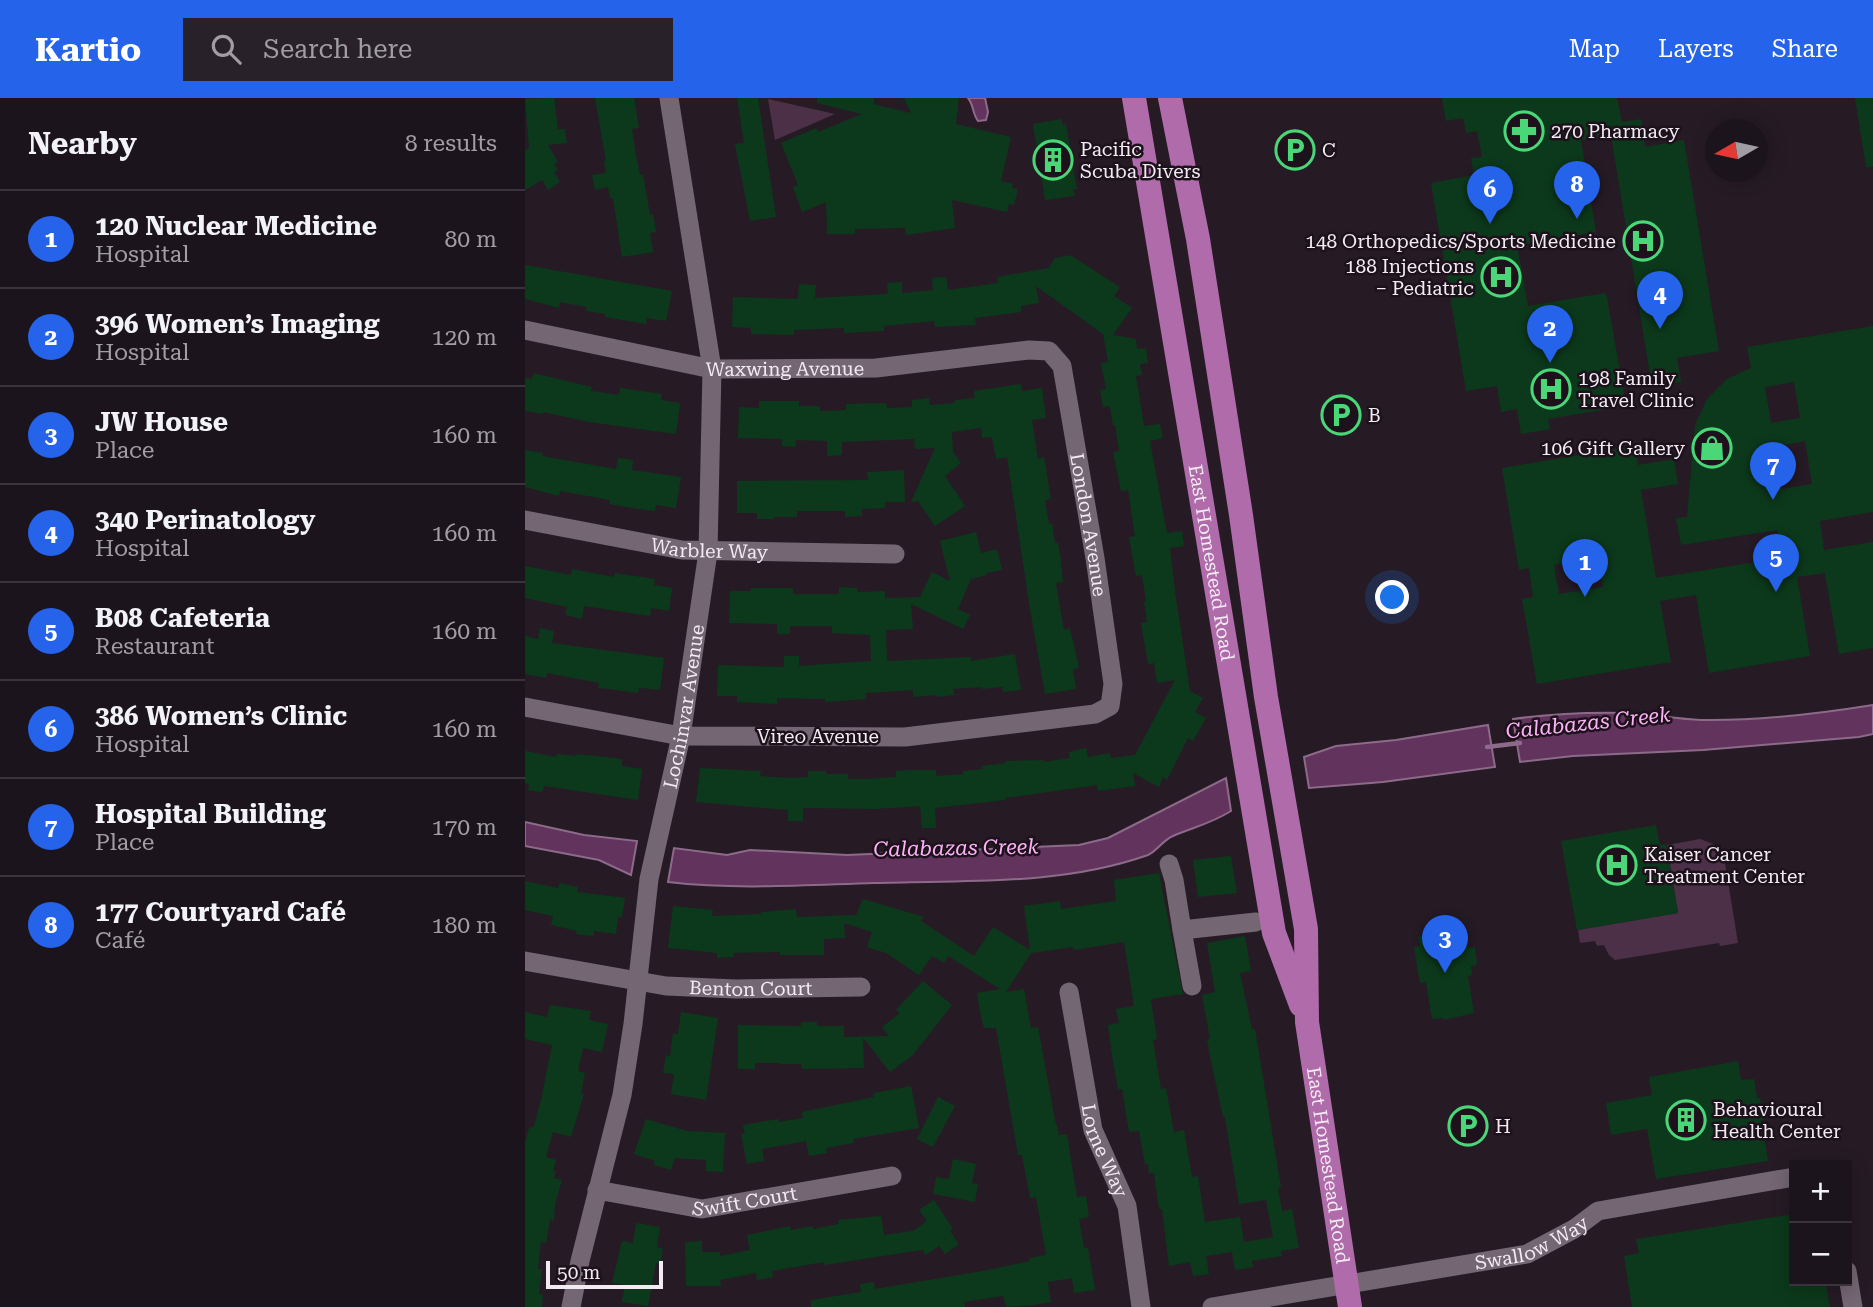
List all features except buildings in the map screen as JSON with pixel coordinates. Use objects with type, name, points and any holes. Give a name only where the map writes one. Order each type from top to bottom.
[{"type":"main road","name":"East Homestead Road","points":[[1133,98],[1274,933],[1307,1022]]},
{"type":"main road","name":"East Homestead Road","points":[[1170,98],[1200,250],[1266,697],[1306,929],[1307,1022],[1348,1296]]},
{"type":"street","name":"Lochinvar Avenue","points":[[571,1307],[622,1095],[653,856],[681,736],[708,552],[712,369],[669,98]]},
{"type":"street","name":"Waxwing Avenue","points":[[525,330],[712,369],[876,368],[1029,350],[1049,351]]},
{"type":"street","name":"London Avenue","points":[[1049,351],[1062,366],[1095,558],[1113,684],[1110,706]]},
{"type":"street","name":"Warbler Way","points":[[525,520],[682,551],[895,554]]},
{"type":"street","name":"Vireo Avenue","points":[[525,706],[681,736],[905,737],[1095,714],[1110,706]]},
{"type":"street","points":[[1169,864],[1192,986]]},
{"type":"street","points":[[1182,930],[1256,922]]},
{"type":"street","name":"Benton Court","points":[[525,961],[666,986],[736,989],[861,987]]},
{"type":"street","name":"Lorne Way","points":[[1069,992],[1093,1130],[1126,1206],[1141,1307]]},
{"type":"street","name":"Swift Court","points":[[597,1190],[702,1209],[892,1176]]},
{"type":"street","name":"Swallow Way","points":[[1212,1307],[1348,1296],[1527,1254],[1574,1228],[1598,1211],[1789,1178]]},
{"type":"street","points":[[1850,1286],[1853,1307]]},
{"type":"shaded area","points":[[768,99],[835,114],[775,140]]},
{"type":"shaded area","points":[[1700,839],[1718,846],[1724,857],[1738,943],[1720,946],[1719,943],[1615,960],[1604,945],[1597,946],[1595,941],[1580,943],[1578,930],[1678,913],[1667,845]]},
{"type":"water","points":[[968,98],[985,98],[988,112],[986,120],[978,121]]},
{"type":"water","points":[[1873,705],[1873,734],[1859,737],[1520,762],[1513,719],[1612,713],[1701,720],[1744,719]]},
{"type":"water","points":[[1488,725],[1495,767],[1383,782],[1309,788],[1304,757],[1336,746],[1396,740]]},
{"type":"water","points":[[1226,778],[1231,811],[1169,838],[1148,855],[1081,872],[1012,880],[797,886],[719,886],[668,882],[674,848],[727,855],[750,850],[847,855],[1079,845],[1108,838]]},
{"type":"water","points":[[525,822],[584,835],[637,841],[631,875],[599,860],[525,846]]},
{"type":"waterway","name":"Calabazas Creek","points":[[1487,747],[1520,743]]},
{"type":"place","name":"270 Pharmacy","points":[[1524,131]]},
{"type":"place","name":"C","points":[[1295,150]]},
{"type":"place","name":"Pacific Scuba Divers","points":[[1053,160]]},
{"type":"place","name":"177 Courtyard Café","points":[[1577,219]]},
{"type":"place","name":"386 Women’s Clinic","points":[[1490,224]]},
{"type":"place","name":"148 Orthopedics/Sports Medicine","points":[[1643,241]]},
{"type":"place","name":"188 Injections – Pediatric","points":[[1501,277]]},
{"type":"place","name":"340 Perinatology","points":[[1660,329]]},
{"type":"place","name":"396 Women’s Imaging","points":[[1550,363]]},
{"type":"place","name":"198 Family Travel Clinic","points":[[1551,389]]},
{"type":"place","name":"B","points":[[1341,415]]},
{"type":"place","name":"106 Gift Gallery","points":[[1712,448]]},
{"type":"place","name":"Hospital Building","points":[[1773,500]]},
{"type":"place","name":"B08 Cafeteria","points":[[1776,592]]},
{"type":"place","name":"120 Nuclear Medicine","points":[[1585,597]]},
{"type":"place","name":"Kaiser Cancer Treatment Center","points":[[1617,865]]},
{"type":"place","name":"JW House","points":[[1445,973]]},
{"type":"place","name":"Behavioural Health Center","points":[[1686,1120]]},
{"type":"place","name":"H","points":[[1468,1126]]}]
